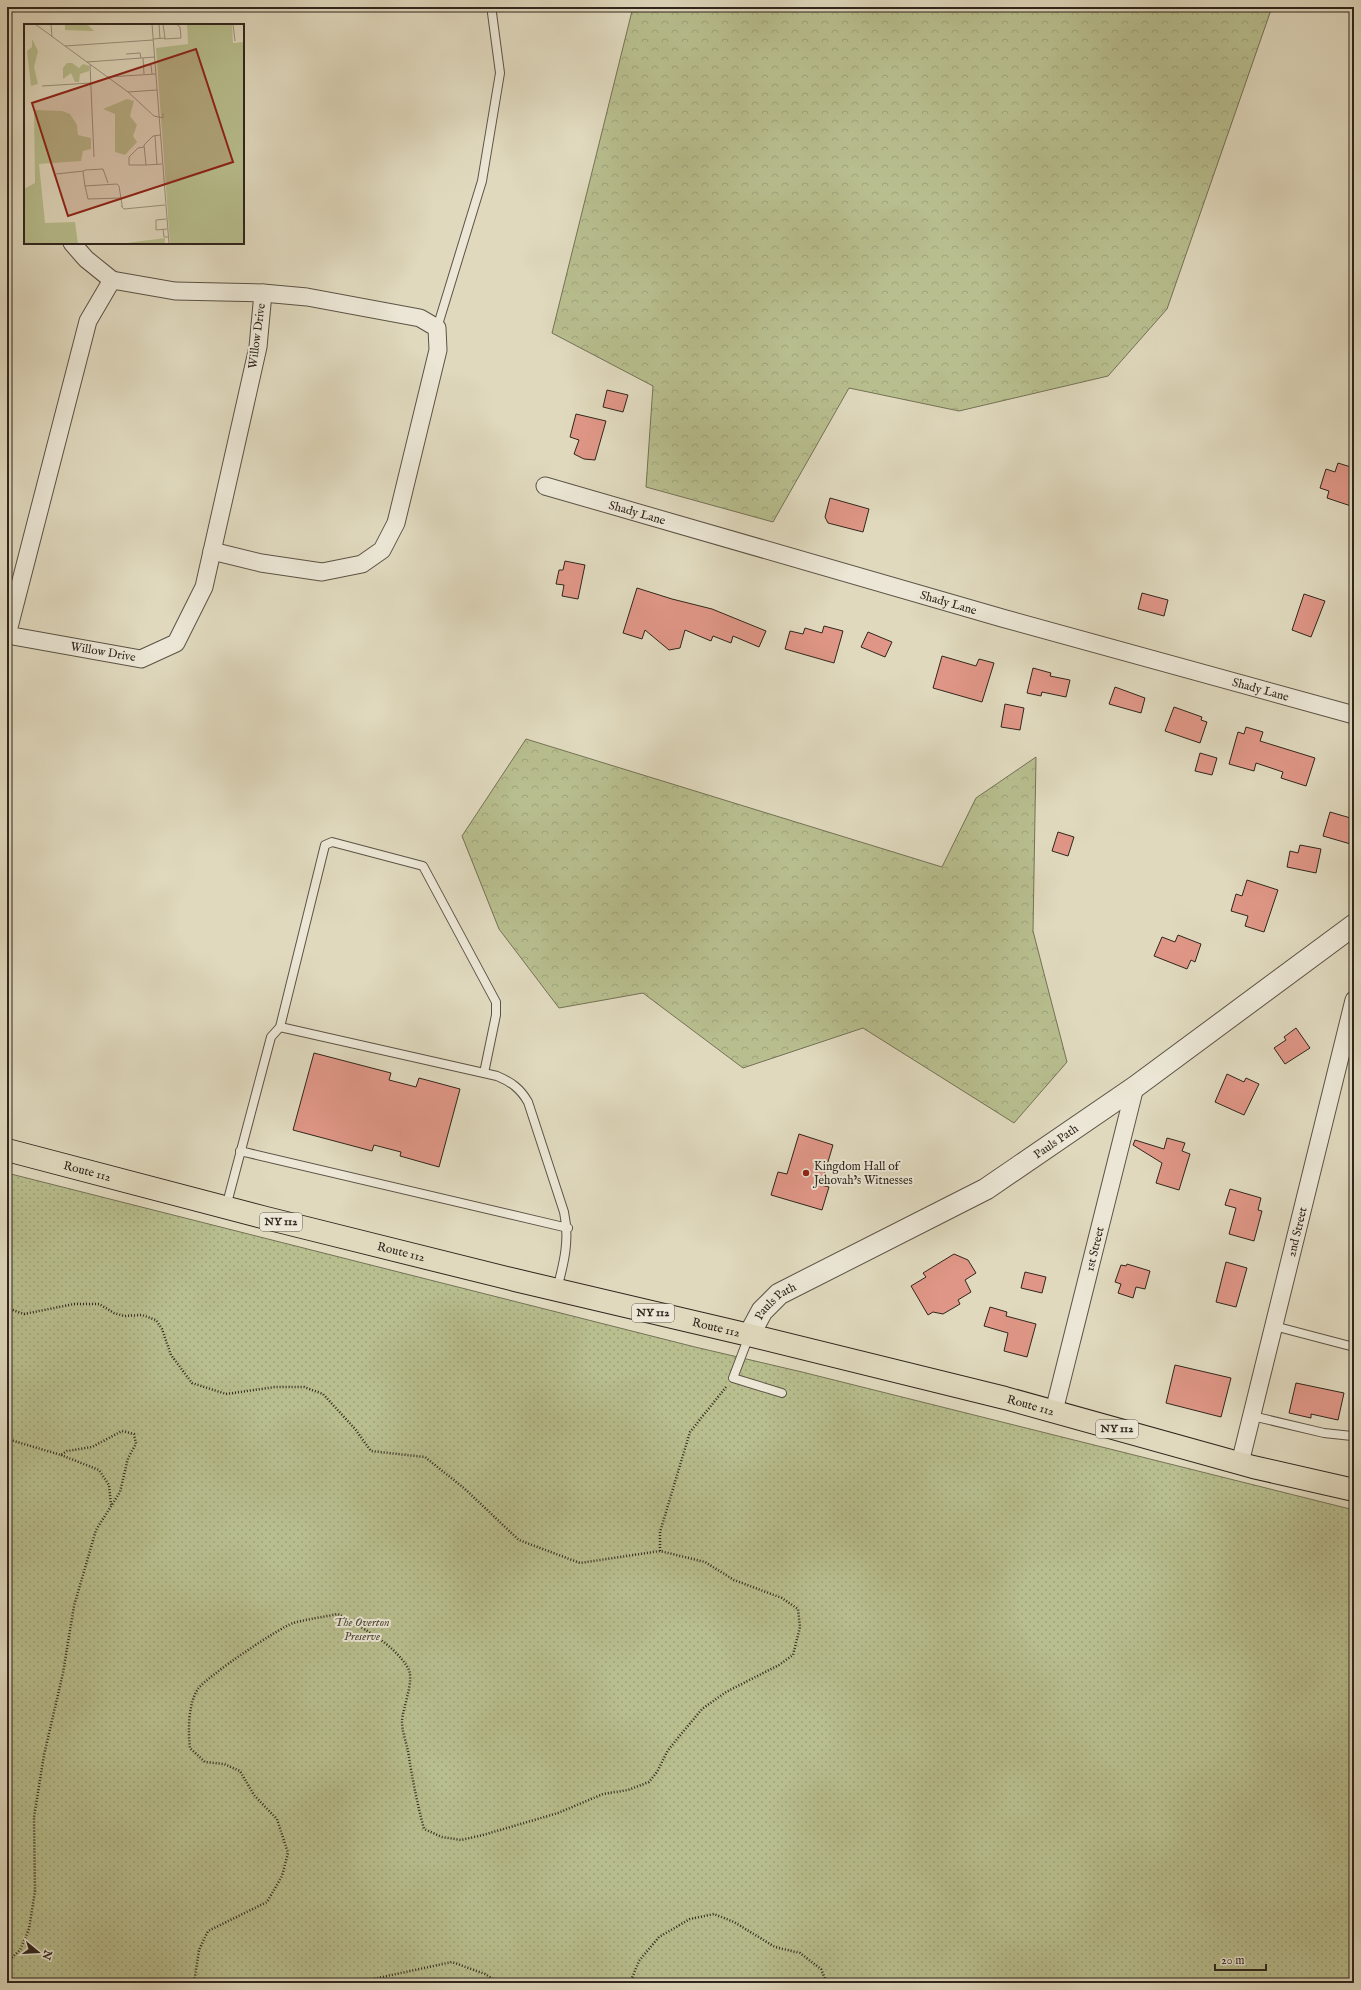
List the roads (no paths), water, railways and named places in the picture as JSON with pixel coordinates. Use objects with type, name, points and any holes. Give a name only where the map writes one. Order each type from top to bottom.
[{"type":"main road","name":"Route 112","points":[[7,1150],[225,1208],[556,1290],[749,1335],[1054,1411],[1240,1463],[1354,1490]]},
{"type":"street","points":[[73,244],[86,259],[112,280]]},
{"type":"street","name":"Willow Drive","points":[[112,280],[175,291],[263,293],[258,347],[204,588],[176,642],[141,659],[7,635],[88,322],[112,280]]},
{"type":"street","points":[[212,551],[261,563],[322,572],[362,564],[382,550],[396,523],[438,350],[437,328],[420,318],[307,297],[263,293]]},
{"type":"street","name":"Shady Lane","points":[[545,486],[1002,618],[1354,715]]},
{"type":"street","name":"Pauls Path","points":[[749,1335],[762,1311],[779,1294],[986,1189],[1135,1087],[1354,925]]},
{"type":"street","name":"2nd Street","points":[[1240,1463],[1354,1000]]},
{"type":"street","name":"1st Street","points":[[1054,1411],[1135,1087]]},
{"type":"lane","points":[[437,328],[482,181],[500,73],[492,13]]},
{"type":"lane","points":[[225,1208],[271,1036],[280,1027],[325,845],[332,842],[423,866],[496,1002],[496,1015],[484,1073]]},
{"type":"lane","points":[[280,1027],[497,1076],[514,1084],[523,1092],[528,1102],[568,1228],[568,1245],[556,1290]]},
{"type":"lane","points":[[240,1151],[568,1228]]},
{"type":"lane","points":[[1274,1326],[1354,1347]]},
{"type":"lane","points":[[749,1335],[733,1378],[782,1393]]},
{"type":"lane","points":[[1252,1416],[1324,1433],[1352,1436],[1354,1434]]},
{"type":"place","name":"Kingdom Hall of Jehovah’s Witnesses","points":[[806,1173]]},
{"type":"park label","name":"The Overton Preserve","points":[[362,1629]]}]
